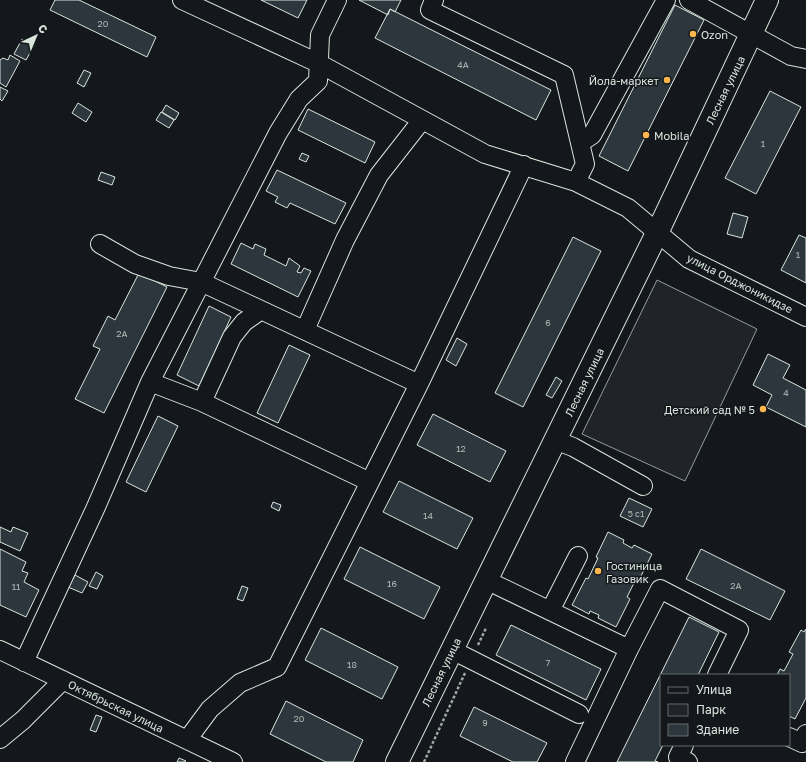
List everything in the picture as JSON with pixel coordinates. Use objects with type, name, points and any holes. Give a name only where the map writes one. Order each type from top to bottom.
[{"type":"main road","name":"Лесная улица","points":[[397,762],[658,231],[752,36],[767,0]]},
{"type":"street","name":"улица Орджоникидзе","points":[[182,0],[320,64],[485,154],[576,182],[628,208],[658,231],[689,259],[806,317]]},
{"type":"street","points":[[24,662],[96,507],[150,382],[278,133],[298,99],[318,81],[320,64],[320,35],[337,0]]},
{"type":"street","points":[[434,0],[430,10],[564,75],[585,164],[576,182]]},
{"type":"street","points":[[580,143],[592,135],[666,0]]},
{"type":"street","points":[[689,0],[752,36],[791,56],[806,59]]},
{"type":"street","points":[[305,330],[346,240],[380,175],[422,120]]},
{"type":"street","points":[[187,740],[210,709],[240,683],[277,667],[419,384],[524,165]]},
{"type":"street","points":[[100,244],[135,264],[169,276],[201,282],[419,384]]},
{"type":"street","points":[[202,402],[232,337],[244,322],[261,310]]},
{"type":"street","points":[[150,382],[202,402],[370,482]]},
{"type":"street","points":[[555,440],[573,447],[643,486]]},
{"type":"street","points":[[550,610],[578,556]]},
{"type":"street","points":[[486,580],[629,649]]},
{"type":"street","points":[[575,762],[629,649],[660,589],[738,630],[717,674]]},
{"type":"street","name":"Октябрьская улица","points":[[0,650],[233,762]]},
{"type":"street","points":[[452,650],[579,714]]},
{"type":"street","points":[[0,739],[23,720],[63,680]]},
{"type":"street","points":[[790,737],[802,743],[806,734]]},
{"type":"street","points":[[684,746],[678,757],[688,762]]},
{"type":"green space","points":[[657,280],[757,329],[685,481],[582,434]]},
{"type":"building","points":[[55,0],[79,0],[156,37],[147,57],[50,10]]},
{"type":"building","points":[[261,0],[307,0],[298,18]]},
{"type":"building","points":[[359,0],[401,0],[395,12],[390,9],[388,15]]},
{"type":"building","points":[[675,5],[704,20],[628,171],[599,156]]},
{"type":"building","points":[[390,9],[551,90],[536,120],[375,38]]},
{"type":"building","points":[[22,39],[34,46],[26,60],[14,54]]},
{"type":"building","points":[[10,55],[20,61],[6,87],[0,83],[0,60],[3,58],[8,60]]},
{"type":"building","points":[[84,70],[91,73],[84,87],[77,83]]},
{"type":"building","points":[[0,87],[8,91],[2,101],[0,99]]},
{"type":"building","points":[[770,91],[801,107],[756,194],[725,178]]},
{"type":"building","points":[[78,103],[92,112],[86,122],[72,113]]},
{"type":"building","points":[[166,105],[179,113],[175,120],[162,112]]},
{"type":"building","points":[[308,109],[375,142],[365,163],[298,130]]},
{"type":"building","points":[[161,112],[174,120],[169,128],[156,120]]},
{"type":"building","points":[[302,153],[309,156],[306,162],[299,159]]},
{"type":"building","points":[[277,170],[346,203],[335,224],[290,203],[287,208],[275,202],[278,197],[266,191]]},
{"type":"building","points":[[101,172],[115,177],[112,185],[98,180]]},
{"type":"building","points":[[733,213],[748,217],[742,238],[727,234]]},
{"type":"building","points":[[799,235],[806,238],[806,283],[781,270]]},
{"type":"building","points":[[573,237],[601,251],[523,407],[495,393]]},
{"type":"building","points":[[241,243],[253,249],[255,244],[266,249],[264,255],[286,266],[289,258],[300,266],[297,272],[301,273],[304,268],[311,271],[298,297],[231,264]]},
{"type":"building","points":[[139,273],[167,287],[104,413],[75,399],[100,349],[93,346],[108,316],[115,320]]},
{"type":"building","points":[[209,306],[231,317],[199,386],[177,375]]},
{"type":"building","points":[[457,338],[467,344],[456,366],[446,360]]},
{"type":"building","points":[[289,345],[310,355],[278,423],[257,413]]},
{"type":"building","points":[[768,354],[790,365],[783,378],[806,390],[806,427],[766,407],[772,395],[753,385]]},
{"type":"building","points":[[556,377],[562,381],[552,398],[546,395]]},
{"type":"building","points":[[433,414],[506,451],[490,482],[417,445]]},
{"type":"building","points":[[158,416],[178,426],[146,492],[126,482]]},
{"type":"building","points":[[399,481],[473,518],[457,549],[383,512]]},
{"type":"building","points":[[629,498],[652,509],[643,527],[620,516]]},
{"type":"building","points":[[273,502],[281,505],[279,511],[271,507]]},
{"type":"building","points":[[0,527],[11,532],[13,527],[28,533],[20,551],[0,542]]},
{"type":"building","points":[[608,532],[624,540],[623,543],[632,548],[634,545],[652,554],[639,580],[636,579],[627,597],[630,599],[616,627],[598,618],[599,615],[590,611],[589,614],[572,605],[586,578],[588,579],[598,558],[596,557]]},
{"type":"building","points":[[360,547],[440,587],[424,619],[344,579]]},
{"type":"building","points":[[0,549],[26,562],[22,571],[28,573],[24,582],[39,590],[26,617],[0,605]]},
{"type":"building","points":[[701,549],[785,591],[770,620],[686,579]]},
{"type":"building","points":[[96,572],[103,576],[97,589],[89,586]]},
{"type":"building","points":[[75,575],[88,582],[82,593],[68,587]]},
{"type":"building","points":[[242,586],[248,588],[243,601],[237,599]]},
{"type":"building","points":[[689,617],[719,632],[698,674],[661,674]]},
{"type":"building","points":[[511,625],[601,669],[586,700],[496,655]]},
{"type":"building","points":[[321,628],[398,667],[382,699],[305,660]]},
{"type":"building","points":[[806,629],[806,698],[795,719],[790,716],[790,674],[778,674],[780,669],[784,671],[793,654],[789,652],[801,630],[804,632]]},
{"type":"building","points":[[660,675],[660,746],[662,746],[655,761],[658,762],[617,762]]},
{"type":"building","points":[[286,701],[363,740],[353,762],[326,762],[270,734]]},
{"type":"building","points":[[474,707],[547,743],[537,762],[513,762],[460,736]]},
{"type":"building","points":[[96,715],[102,717],[96,732],[90,730]]},
{"type":"building","points":[[179,758],[186,761],[177,762]]},
{"type":"place","name":"Ozon","points":[[693,34]]},
{"type":"place","name":"Йола-маркет","points":[[667,80]]},
{"type":"place","name":"Mobila","points":[[646,135]]},
{"type":"place","name":"Детский сад № 5","points":[[763,409]]},
{"type":"place","name":"Гостиница Газовик","points":[[598,571]]}]
